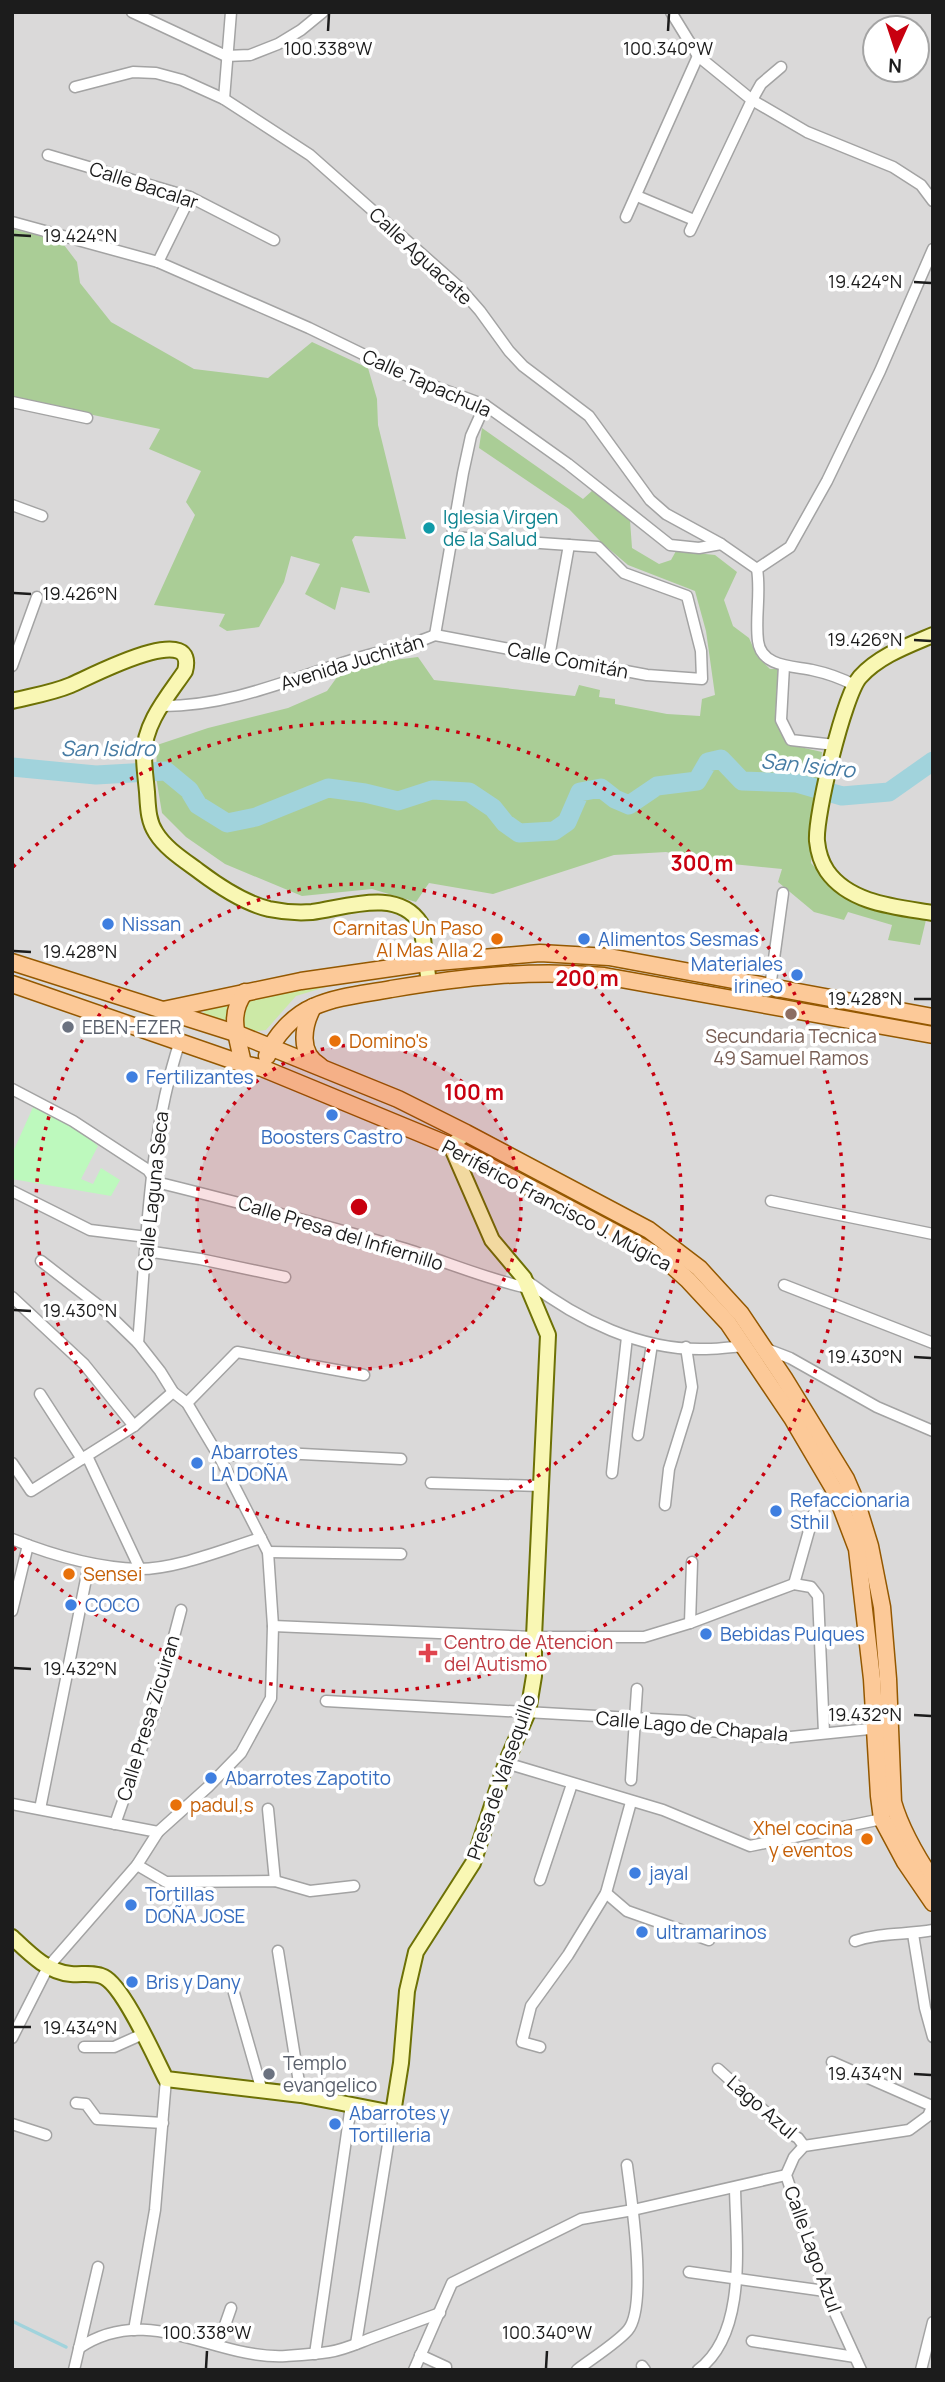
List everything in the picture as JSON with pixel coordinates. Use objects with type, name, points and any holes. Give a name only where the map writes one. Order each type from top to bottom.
[{"type":"main road","points":[[132,1024],[162,1010],[301,981],[426,963],[540,953],[609,957],[933,1017]]},
{"type":"main road","name":"Periférico Francisco J. Múgica","points":[[12,962],[238,1034],[398,1099],[649,1230],[699,1268],[721,1290],[741,1314],[784,1378],[846,1479],[858,1507],[870,1546],[881,1607],[888,1679],[882,1728],[882,1819],[905,1862],[933,1903]]},
{"type":"main road","points":[[262,1068],[270,1046],[291,1021],[313,1007],[337,998],[429,983],[528,972],[604,975],[933,1035]]},
{"type":"main road","name":"Periférico Francisco J. Múgica","points":[[12,984],[243,1064],[262,1068],[451,1146],[669,1263],[688,1280],[728,1323],[792,1419],[835,1491],[856,1549],[872,1679],[893,1802],[915,1853],[931,1876]]},
{"type":"main road","points":[[243,1064],[234,1017],[237,1003],[245,992]]},
{"type":"main road","points":[[313,1007],[305,1025],[305,1045],[314,1062],[329,1070]]},
{"type":"street","points":[[132,12],[226,56],[250,55],[278,44],[323,12]]},
{"type":"street","points":[[224,99],[231,12]]},
{"type":"street","points":[[671,12],[698,56],[752,100],[807,132],[892,167],[921,186],[933,201]]},
{"type":"street","points":[[626,217],[698,56]]},
{"type":"street","points":[[691,231],[761,83],[781,67]]},
{"type":"street","name":"Calle Aguacate","points":[[75,87],[133,72],[156,73],[182,80],[224,99],[310,155],[459,287],[523,366],[589,416],[650,500],[666,514],[721,544]]},
{"type":"street","name":"Calle Bacalar","points":[[48,155],[190,197],[274,240]]},
{"type":"street","points":[[637,196],[694,220]]},
{"type":"street","points":[[158,262],[190,197]]},
{"type":"street","name":"Calle Tapachula","points":[[12,222],[158,262],[309,328],[412,378],[485,405],[568,464],[670,545],[699,548],[721,544]]},
{"type":"street","points":[[757,569],[790,547],[827,481],[880,371],[933,249]]},
{"type":"street","points":[[12,402],[87,418]]},
{"type":"street","name":"Avenida Juchitán","points":[[160,706],[187,706],[245,694],[435,635],[471,436],[485,405]]},
{"type":"street","points":[[12,505],[42,516]]},
{"type":"street","points":[[452,537],[569,545],[549,657]]},
{"type":"street","points":[[721,544],[757,569],[760,583],[758,644],[765,655],[784,666],[812,670],[854,685]]},
{"type":"street","name":"Calle Comitán","points":[[435,635],[647,675],[702,679],[701,651],[687,596],[624,573],[598,547],[569,545]]},
{"type":"street","points":[[12,666],[37,597]]},
{"type":"street","points":[[933,635],[883,657],[854,685],[834,749],[818,822],[817,839],[820,858],[839,884],[857,895],[883,904],[933,913]]},
{"type":"street","points":[[12,701],[73,685],[130,657],[178,650],[185,659],[186,671],[160,706],[146,737],[144,755],[150,823],[168,847],[208,878],[250,903],[270,909],[310,912],[363,902],[394,905],[404,909],[416,916],[421,924],[429,983]]},
{"type":"street","points":[[784,666],[781,720],[791,740],[834,749]]},
{"type":"street","points":[[770,988],[783,893]]},
{"type":"street","name":"Calle Laguna Seca","points":[[138,1343],[155,1140],[180,1041]]},
{"type":"street","name":"Calle Presa del Infiernillo","points":[[12,1089],[72,1121],[148,1170],[152,1179],[410,1250],[482,1276],[526,1283],[566,1309],[627,1337],[652,1344],[704,1350],[744,1346]]},
{"type":"street","points":[[451,1146],[466,1133]]},
{"type":"street","name":"Presa de Valsequillo","points":[[356,2344],[401,2063],[407,1991],[416,1952],[472,1863],[506,1763],[528,1712],[534,1676],[548,1335],[526,1283],[492,1240],[451,1146]]},
{"type":"street","points":[[12,1191],[90,1230],[147,1237]]},
{"type":"street","points":[[771,1201],[933,1234]]},
{"type":"street","points":[[146,1251],[285,1277]]},
{"type":"street","points":[[12,2038],[48,1967],[136,1865],[158,1832],[241,1753],[271,1698],[273,1626],[268,1552],[218,1456],[187,1403],[173,1392],[138,1343],[103,1309],[41,1261]]},
{"type":"street","points":[[783,1284],[933,1343]]},
{"type":"street","points":[[12,1297],[84,1364],[134,1426]]},
{"type":"street","points":[[612,1473],[627,1337]]},
{"type":"street","points":[[638,1436],[652,1344]]},
{"type":"street","points":[[665,1505],[670,1469],[692,1387],[685,1347]]},
{"type":"street","points":[[763,1348],[790,1358],[877,1407],[933,1431]]},
{"type":"street","points":[[187,1403],[237,1352],[364,1375]]},
{"type":"street","points":[[12,1463],[16,1474],[31,1491],[134,1426],[173,1392]]},
{"type":"street","points":[[40,1394],[84,1457],[141,1569]]},
{"type":"street","points":[[218,1456],[294,1453],[401,1459]]},
{"type":"street","points":[[431,1483],[541,1486]]},
{"type":"street","points":[[794,1584],[814,1513]]},
{"type":"street","points":[[12,1539],[89,1564],[141,1569],[178,1562],[261,1538]]},
{"type":"street","points":[[12,1611],[28,1545]]},
{"type":"street","points":[[268,1552],[401,1554]]},
{"type":"street","points":[[690,1623],[692,1562]]},
{"type":"street","points":[[40,1809],[89,1564]]},
{"type":"street","points":[[273,1626],[534,1637],[645,1637],[794,1584],[811,1587],[818,1596],[824,1733]]},
{"type":"street","name":"Calle Presa Zicuiran","points":[[115,1824],[153,1716],[181,1610]]},
{"type":"street","points":[[631,1780],[637,1689]]},
{"type":"street","name":"Calle Lago de Chapala","points":[[326,1701],[686,1721],[710,1731],[781,1738],[882,1728]]},
{"type":"street","points":[[506,1763],[663,1810],[750,1846],[882,1819]]},
{"type":"street","points":[[540,1880],[572,1784]]},
{"type":"street","points":[[540,2048],[522,2042],[531,2006],[568,1955],[606,1893],[631,1802]]},
{"type":"street","points":[[12,1804],[158,1832]]},
{"type":"street","points":[[268,1809],[275,1881]]},
{"type":"street","points":[[136,1865],[166,1882],[275,1881],[310,1891],[354,1886]]},
{"type":"street","points":[[606,1893],[627,1911],[709,1940]]},
{"type":"street","points":[[855,1941],[933,1930]]},
{"type":"street","points":[[913,1934],[925,2008],[933,2037]]},
{"type":"street","points":[[12,1937],[48,1967],[70,1974],[106,1978],[126,2003],[166,2079],[155,2210],[134,2330]]},
{"type":"street","points":[[278,1951],[301,2095]]},
{"type":"street","points":[[234,1993],[262,2091]]},
{"type":"street","points":[[84,2047],[114,2047],[143,2034]]},
{"type":"street","points":[[804,2146],[909,2130],[929,2116],[932,2106],[832,2062]]},
{"type":"street","name":"Lago Azul","points":[[718,2069],[804,2146]]},
{"type":"street","points":[[166,2079],[301,2095],[393,2113]]},
{"type":"street","points":[[76,2103],[86,2104],[97,2119],[163,2123]]},
{"type":"street","points":[[315,2354],[351,2105]]},
{"type":"street","points":[[12,2124],[46,2135]]},
{"type":"street","name":"Calle Lago Azul","points":[[804,2146],[794,2157],[786,2175],[825,2291],[861,2370]]},
{"type":"street","points":[[577,2370],[628,2329],[635,2314],[637,2266],[627,2165]]},
{"type":"street","points":[[414,2370],[452,2283],[581,2219],[633,2210],[786,2175]]},
{"type":"street","points":[[698,2370],[720,2344],[729,2324],[736,2277],[735,2188]]},
{"type":"street","points":[[74,2370],[98,2267]]},
{"type":"street","points":[[689,2272],[825,2291]]},
{"type":"street","points":[[218,2345],[231,2308]]},
{"type":"street","points":[[79,2348],[93,2339],[152,2329],[252,2354],[315,2354],[356,2344],[440,2314]]},
{"type":"street","points":[[921,2370],[933,2322]]},
{"type":"street","points":[[752,2341],[855,2357]]},
{"type":"street","points":[[420,2355],[446,2367],[446,2370]]},
{"type":"shaded area","points":[[12,12],[933,12],[933,2370],[12,2370]]},
{"type":"green space","points":[[12,229],[61,241],[77,262],[80,283],[111,322],[194,369],[268,378],[312,342],[368,368],[377,399],[378,425],[406,539],[355,536],[352,540],[370,593],[341,587],[335,610],[305,594],[320,564],[291,556],[284,582],[259,627],[227,631],[219,626],[225,614],[154,605],[195,515],[186,502],[201,471],[149,449],[160,429],[12,398]]},
{"type":"green space","points":[[482,428],[583,499],[593,490],[630,520],[632,548],[659,564],[671,560],[676,551],[715,555],[737,572],[724,600],[733,626],[749,638],[757,656],[770,669],[778,669],[775,721],[787,744],[822,752],[811,863],[840,895],[874,910],[926,920],[920,945],[888,940],[892,925],[848,912],[844,920],[814,912],[778,882],[782,869],[713,862],[666,852],[614,855],[493,894],[429,883],[416,902],[372,889],[302,896],[225,864],[186,837],[162,813],[156,777],[157,745],[208,728],[288,708],[327,691],[345,666],[418,657],[434,680],[575,696],[579,685],[600,690],[599,697],[615,699],[615,704],[667,714],[700,716],[702,699],[715,695],[706,631],[695,591],[628,565],[569,509],[479,448]]},
{"type":"green space","points":[[342,982],[296,996],[266,1030],[250,1032],[206,1019],[203,1013],[227,1001],[246,996]]},
{"type":"green space","points":[[34,1105],[70,1123],[98,1146],[81,1179],[93,1184],[101,1168],[120,1180],[111,1196],[12,1179],[12,1154]]},
{"type":"waterway","name":"San Isidro","points":[[12,767],[96,775],[166,771],[189,790],[198,805],[227,823],[256,817],[328,788],[398,801],[432,790],[469,792],[493,808],[505,823],[519,833],[554,831],[567,822],[580,792],[601,788],[615,799],[629,805],[657,786],[697,781],[708,762],[721,759],[742,781],[797,783],[842,796],[889,792],[933,761]]},
{"type":"waterway","points":[[12,2321],[66,2347]]},
{"type":"place","name":"Iglesia Virgen de la Salud","points":[[429,528]]},
{"type":"place","name":"Nissan","points":[[108,924]]},
{"type":"place","name":"Carnitas Un Paso Al Mas Alla 2","points":[[497,939]]},
{"type":"place","name":"Alimentos Sesmas","points":[[584,939]]},
{"type":"place","name":"Materiales irineo","points":[[797,975]]},
{"type":"place","name":"Secundaria Tecnica 49 Samuel Ramos","points":[[791,1014]]},
{"type":"place","name":"EBEN-EZER","points":[[68,1027]]},
{"type":"place","name":"Domino's","points":[[335,1041]]},
{"type":"place","name":"Fertilizantes","points":[[132,1077]]},
{"type":"place","name":"Boosters Castro","points":[[332,1115]]},
{"type":"place","name":"Abarrotes LA DOÑA","points":[[197,1463]]},
{"type":"place","name":"Refaccionaria Sthil","points":[[776,1511]]},
{"type":"place","name":"Sensei","points":[[69,1574]]},
{"type":"place","name":"COCO","points":[[71,1605]]},
{"type":"place","name":"Bebidas Pulques","points":[[706,1634]]},
{"type":"place","name":"Centro de Atencion del Autismo","points":[[428,1653]]},
{"type":"place","name":"Abarrotes Zapotito","points":[[211,1778]]},
{"type":"place","name":"padul,s","points":[[176,1805]]},
{"type":"place","name":"Xhel cocina y eventos","points":[[867,1839]]},
{"type":"place","name":"jayal","points":[[635,1873]]},
{"type":"place","name":"Tortillas DOÑA JOSE","points":[[131,1905]]},
{"type":"place","name":"ultramarinos","points":[[642,1932]]},
{"type":"place","name":"Bris y Dany","points":[[132,1982]]},
{"type":"place","name":"Templo evangelico","points":[[269,2074]]},
{"type":"place","name":"Abarrotes y Tortilleria","points":[[335,2124]]}]
